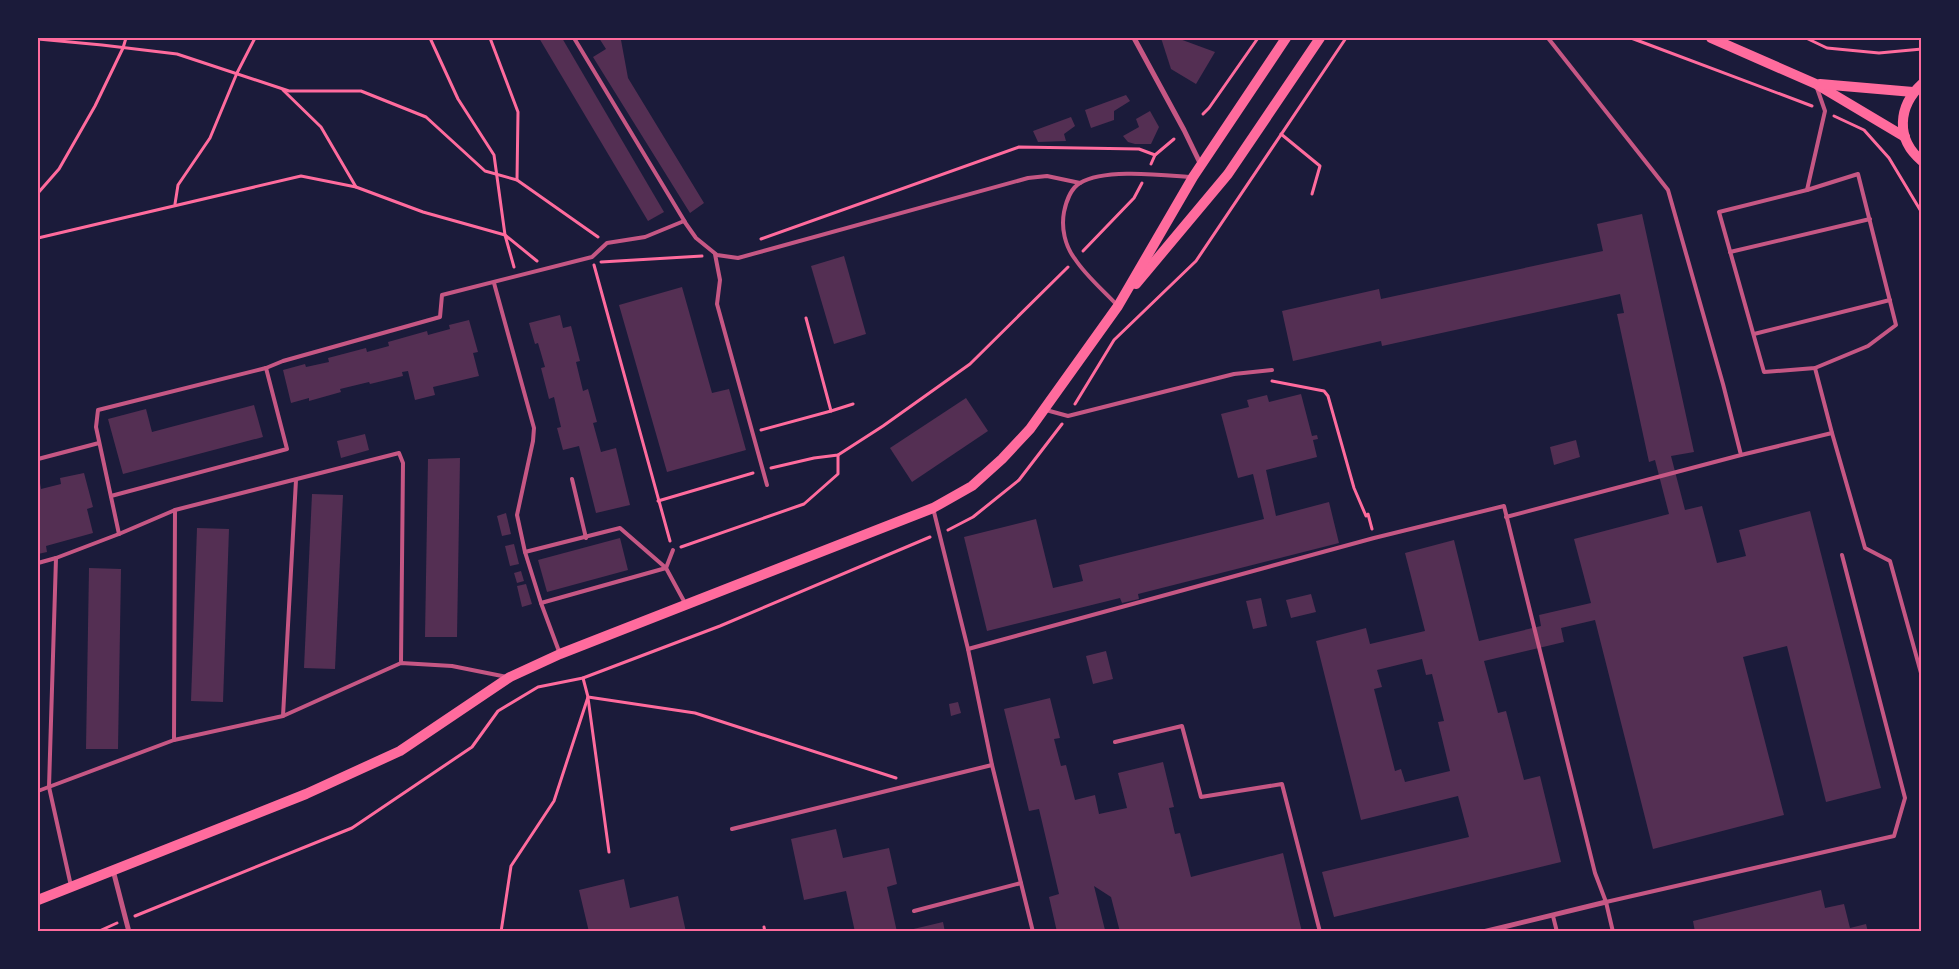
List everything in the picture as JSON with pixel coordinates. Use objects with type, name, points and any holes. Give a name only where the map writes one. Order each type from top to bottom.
[{"type":"main road","points":[[1118,306],[1200,165],[1286,38]]},
{"type":"main road","points":[[38,900],[306,794],[400,751],[510,677],[560,654],[933,508],[972,486],[1002,459],[1030,429],[1118,306],[1228,174],[1320,38]]},
{"type":"main road","points":[[1712,38],[1816,84],[1905,137]]},
{"type":"main road","points":[[1816,84],[1912,92]]},
{"type":"main road","points":[[1922,84],[1912,92],[1903,114],[1902,126],[1910,148],[1922,161]]},
{"type":"street","points":[[1134,38],[1184,130],[1200,165]]},
{"type":"street","points":[[113,870],[129,932]]},
{"type":"street","points":[[1483,932],[1606,902]]},
{"type":"lane","points":[[574,38],[684,221],[696,238],[717,255],[738,258],[1028,178],[1047,176],[1080,183],[1108,175],[1146,174],[1193,177]]},
{"type":"lane","points":[[1548,38],[1668,190],[1723,384],[1741,455]]},
{"type":"lane","points":[[1807,190],[1825,111],[1816,84]]},
{"type":"lane","points":[[1858,174],[1870,219],[1896,325],[1868,346],[1815,368],[1764,372],[1719,212],[1807,190],[1858,174]]},
{"type":"lane","points":[[1080,183],[1072,192],[1065,205],[1062,224],[1067,243],[1075,260],[1118,306]]},
{"type":"lane","points":[[1730,252],[1870,219]]},
{"type":"lane","points":[[119,534],[96,427],[98,410],[266,368],[283,361],[440,317],[442,295],[592,257],[607,243],[645,237],[684,221]]},
{"type":"lane","points":[[717,255],[720,280],[717,304],[767,485]]},
{"type":"lane","points":[[494,283],[534,428],[533,441],[517,515],[541,603],[560,654]]},
{"type":"lane","points":[[1754,334],[1890,300]]},
{"type":"lane","points":[[111,496],[287,449],[266,368]]},
{"type":"lane","points":[[1815,368],[1865,548],[1890,562],[1921,673]]},
{"type":"lane","points":[[1044,409],[1068,416],[1234,374],[1272,370]]},
{"type":"lane","points":[[1506,517],[1832,433]]},
{"type":"lane","points":[[38,459],[99,443]]},
{"type":"lane","points":[[38,563],[119,534],[175,510],[399,453],[403,463],[401,662]]},
{"type":"lane","points":[[572,479],[586,538]]},
{"type":"lane","points":[[283,716],[296,480]]},
{"type":"lane","points":[[968,650],[1430,524],[1504,506],[1595,873],[1606,902],[1613,932]]},
{"type":"lane","points":[[933,508],[968,650],[992,765],[1033,932]]},
{"type":"lane","points":[[174,740],[175,510]]},
{"type":"lane","points":[[526,552],[620,528],[666,568],[686,605]]},
{"type":"lane","points":[[666,568],[672,550]]},
{"type":"lane","points":[[1606,902],[1894,836],[1904,798],[1842,555]]},
{"type":"lane","points":[[56,558],[49,787],[71,887]]},
{"type":"lane","points":[[541,603],[666,568]]},
{"type":"lane","points":[[38,791],[174,740],[283,716],[401,662],[452,666],[510,677]]},
{"type":"lane","points":[[1115,742],[1182,726],[1202,797],[1282,784],[1320,932]]},
{"type":"lane","points":[[732,829],[992,765]]},
{"type":"lane","points":[[914,911],[1021,883]]},
{"type":"lane","points":[[1553,916],[1556,932]]},
{"type":"path","points":[[38,193],[63,161],[95,106],[126,38]]},
{"type":"path","points":[[175,204],[178,185],[210,138],[237,73],[255,38]]},
{"type":"path","points":[[430,38],[458,99],[494,155],[505,235],[516,277]]},
{"type":"path","points":[[490,38],[518,112],[517,180]]},
{"type":"path","points":[[1203,114],[1258,38]]},
{"type":"path","points":[[1631,38],[1825,111],[1864,130],[1889,158],[1922,213]]},
{"type":"path","points":[[1806,38],[1827,48],[1879,53],[1922,49]]},
{"type":"path","points":[[38,39],[177,54],[289,91],[361,91],[426,117],[485,171],[517,180],[607,243]]},
{"type":"path","points":[[281,88],[321,127],[356,188]]},
{"type":"path","points":[[1282,134],[1320,166],[1312,194]]},
{"type":"path","points":[[658,501],[764,470],[814,458],[838,455],[883,426],[970,364],[1075,260],[1134,198],[1155,156],[1174,139]]},
{"type":"path","points":[[753,242],[1019,147],[1139,148],[1155,156]]},
{"type":"path","points":[[38,238],[175,204],[301,176],[356,188],[423,212],[505,235],[547,269]]},
{"type":"path","points":[[717,255],[593,263],[672,550],[804,504],[838,474],[838,455]]},
{"type":"path","points":[[806,318],[831,411]]},
{"type":"path","points":[[1270,381],[1324,391],[1328,396],[1354,488],[1366,516],[1368,514],[1373,533]]},
{"type":"path","points":[[761,430],[853,404]]},
{"type":"path","points":[[583,678],[588,697],[609,852]]},
{"type":"path","points":[[588,697],[695,713],[915,784]]},
{"type":"path","points":[[501,932],[511,866],[554,801],[588,697]]},
{"type":"path","points":[[764,927],[765,932]]},
{"type":"building","points":[[539,38],[562,38],[664,212],[648,221]]},
{"type":"building","points":[[599,38],[620,38],[628,78],[704,203],[690,213],[593,57],[606,49]]},
{"type":"building","points":[[1161,38],[1177,38],[1215,52],[1196,84],[1171,69]]},
{"type":"building","points":[[1126,95],[1130,101],[1114,111],[1114,120],[1091,128],[1085,110]]},
{"type":"building","points":[[1150,111],[1159,127],[1151,144],[1128,142],[1123,136],[1139,127],[1136,119]]},
{"type":"building","points":[[1071,117],[1075,126],[1064,134],[1066,141],[1038,142],[1033,131]]},
{"type":"building","points":[[1642,214],[1694,452],[1671,456],[1685,510],[1702,506],[1717,563],[1746,556],[1739,530],[1810,511],[1881,788],[1826,802],[1787,646],[1743,657],[1784,815],[1653,849],[1595,620],[1561,628],[1564,642],[1484,661],[1498,713],[1506,711],[1524,780],[1540,776],[1561,862],[1334,917],[1322,872],[1469,837],[1458,796],[1361,820],[1316,641],[1366,628],[1370,644],[1425,631],[1405,553],[1454,540],[1479,641],[1541,626],[1539,615],[1591,603],[1574,539],[1669,514],[1655,460],[1649,462],[1617,314],[1624,313],[1620,294],[1382,346],[1381,341],[1293,361],[1282,311],[1379,289],[1381,299],[1603,251],[1597,224]],"holes":[[[1422,659],[1426,675],[1432,674],[1444,721],[1438,722],[1450,771],[1405,782],[1401,769],[1395,771],[1374,689],[1382,687],[1377,670]]]},
{"type":"building","points":[[844,256],[866,334],[834,344],[811,266]]},
{"type":"building","points":[[682,287],[712,393],[729,389],[746,450],[667,472],[619,305]]},
{"type":"building","points":[[560,315],[563,328],[571,326],[580,361],[576,362],[583,391],[588,389],[597,422],[593,423],[601,452],[616,448],[630,505],[596,513],[579,446],[563,450],[557,428],[561,427],[554,397],[549,399],[541,368],[545,367],[538,343],[535,344],[529,323]]},
{"type":"building","points":[[469,320],[478,352],[473,353],[479,376],[433,387],[435,395],[415,400],[408,371],[402,372],[403,376],[340,389],[341,392],[309,401],[309,398],[291,403],[283,370],[305,364],[306,367],[329,362],[328,358],[366,348],[367,352],[389,346],[388,342],[427,331],[428,335],[450,329],[449,325]]},
{"type":"building","points":[[1301,394],[1312,436],[1317,435],[1318,439],[1313,440],[1317,457],[1266,470],[1276,516],[1329,502],[1339,543],[1138,594],[1139,599],[1122,603],[1120,598],[987,631],[964,537],[1036,519],[1053,588],[1083,581],[1079,565],[1264,519],[1253,474],[1238,478],[1221,414],[1249,407],[1247,400],[1267,395],[1269,402]]},
{"type":"building","points":[[966,398],[988,431],[912,482],[890,448]]},
{"type":"building","points":[[254,405],[263,437],[123,474],[108,419],[146,409],[152,432]]},
{"type":"building","points":[[365,434],[369,450],[341,458],[337,441]]},
{"type":"building","points":[[1576,440],[1580,457],[1554,465],[1550,447]]},
{"type":"building","points":[[460,458],[457,637],[425,637],[428,459]]},
{"type":"building","points":[[84,473],[93,507],[87,509],[93,533],[46,546],[47,552],[38,554],[38,484],[40,483],[41,489],[61,484],[60,478]]},
{"type":"building","points":[[312,494],[343,495],[335,669],[304,668]]},
{"type":"building","points":[[506,513],[511,534],[502,536],[497,516]]},
{"type":"building","points":[[197,528],[229,529],[223,702],[191,701]]},
{"type":"building","points":[[620,538],[628,570],[547,592],[538,560]]},
{"type":"building","points":[[514,544],[519,564],[510,566],[505,546]]},
{"type":"building","points":[[89,568],[121,569],[118,749],[86,749]]},
{"type":"building","points":[[521,571],[524,581],[517,583],[514,573]]},
{"type":"building","points":[[526,584],[532,604],[522,607],[517,586]]},
{"type":"building","points":[[1311,594],[1316,612],[1291,618],[1286,600]]},
{"type":"building","points":[[1261,598],[1267,626],[1253,629],[1246,601]]},
{"type":"building","points":[[1106,651],[1113,679],[1093,684],[1086,656]]},
{"type":"building","points":[[1050,698],[1060,738],[1054,739],[1061,766],[1066,765],[1075,800],[1095,795],[1099,814],[1127,808],[1118,773],[1163,762],[1174,807],[1169,808],[1175,834],[1180,833],[1191,877],[1283,853],[1302,932],[1120,932],[1111,897],[1094,886],[1105,930],[1057,932],[1049,897],[1059,894],[1039,809],[1029,811],[1004,709]]},
{"type":"building","points":[[958,702],[961,713],[951,716],[949,704]]},
{"type":"building","points":[[836,829],[843,858],[889,848],[897,884],[887,887],[897,932],[855,932],[846,891],[804,900],[791,839]]},
{"type":"building","points":[[624,879],[630,908],[678,896],[686,932],[589,932],[579,890]]},
{"type":"building","points":[[1821,890],[1825,908],[1844,904],[1850,928],[1866,924],[1868,932],[1695,932],[1693,921]]},
{"type":"building","points":[[943,922],[945,932],[905,932],[905,931]]}]
